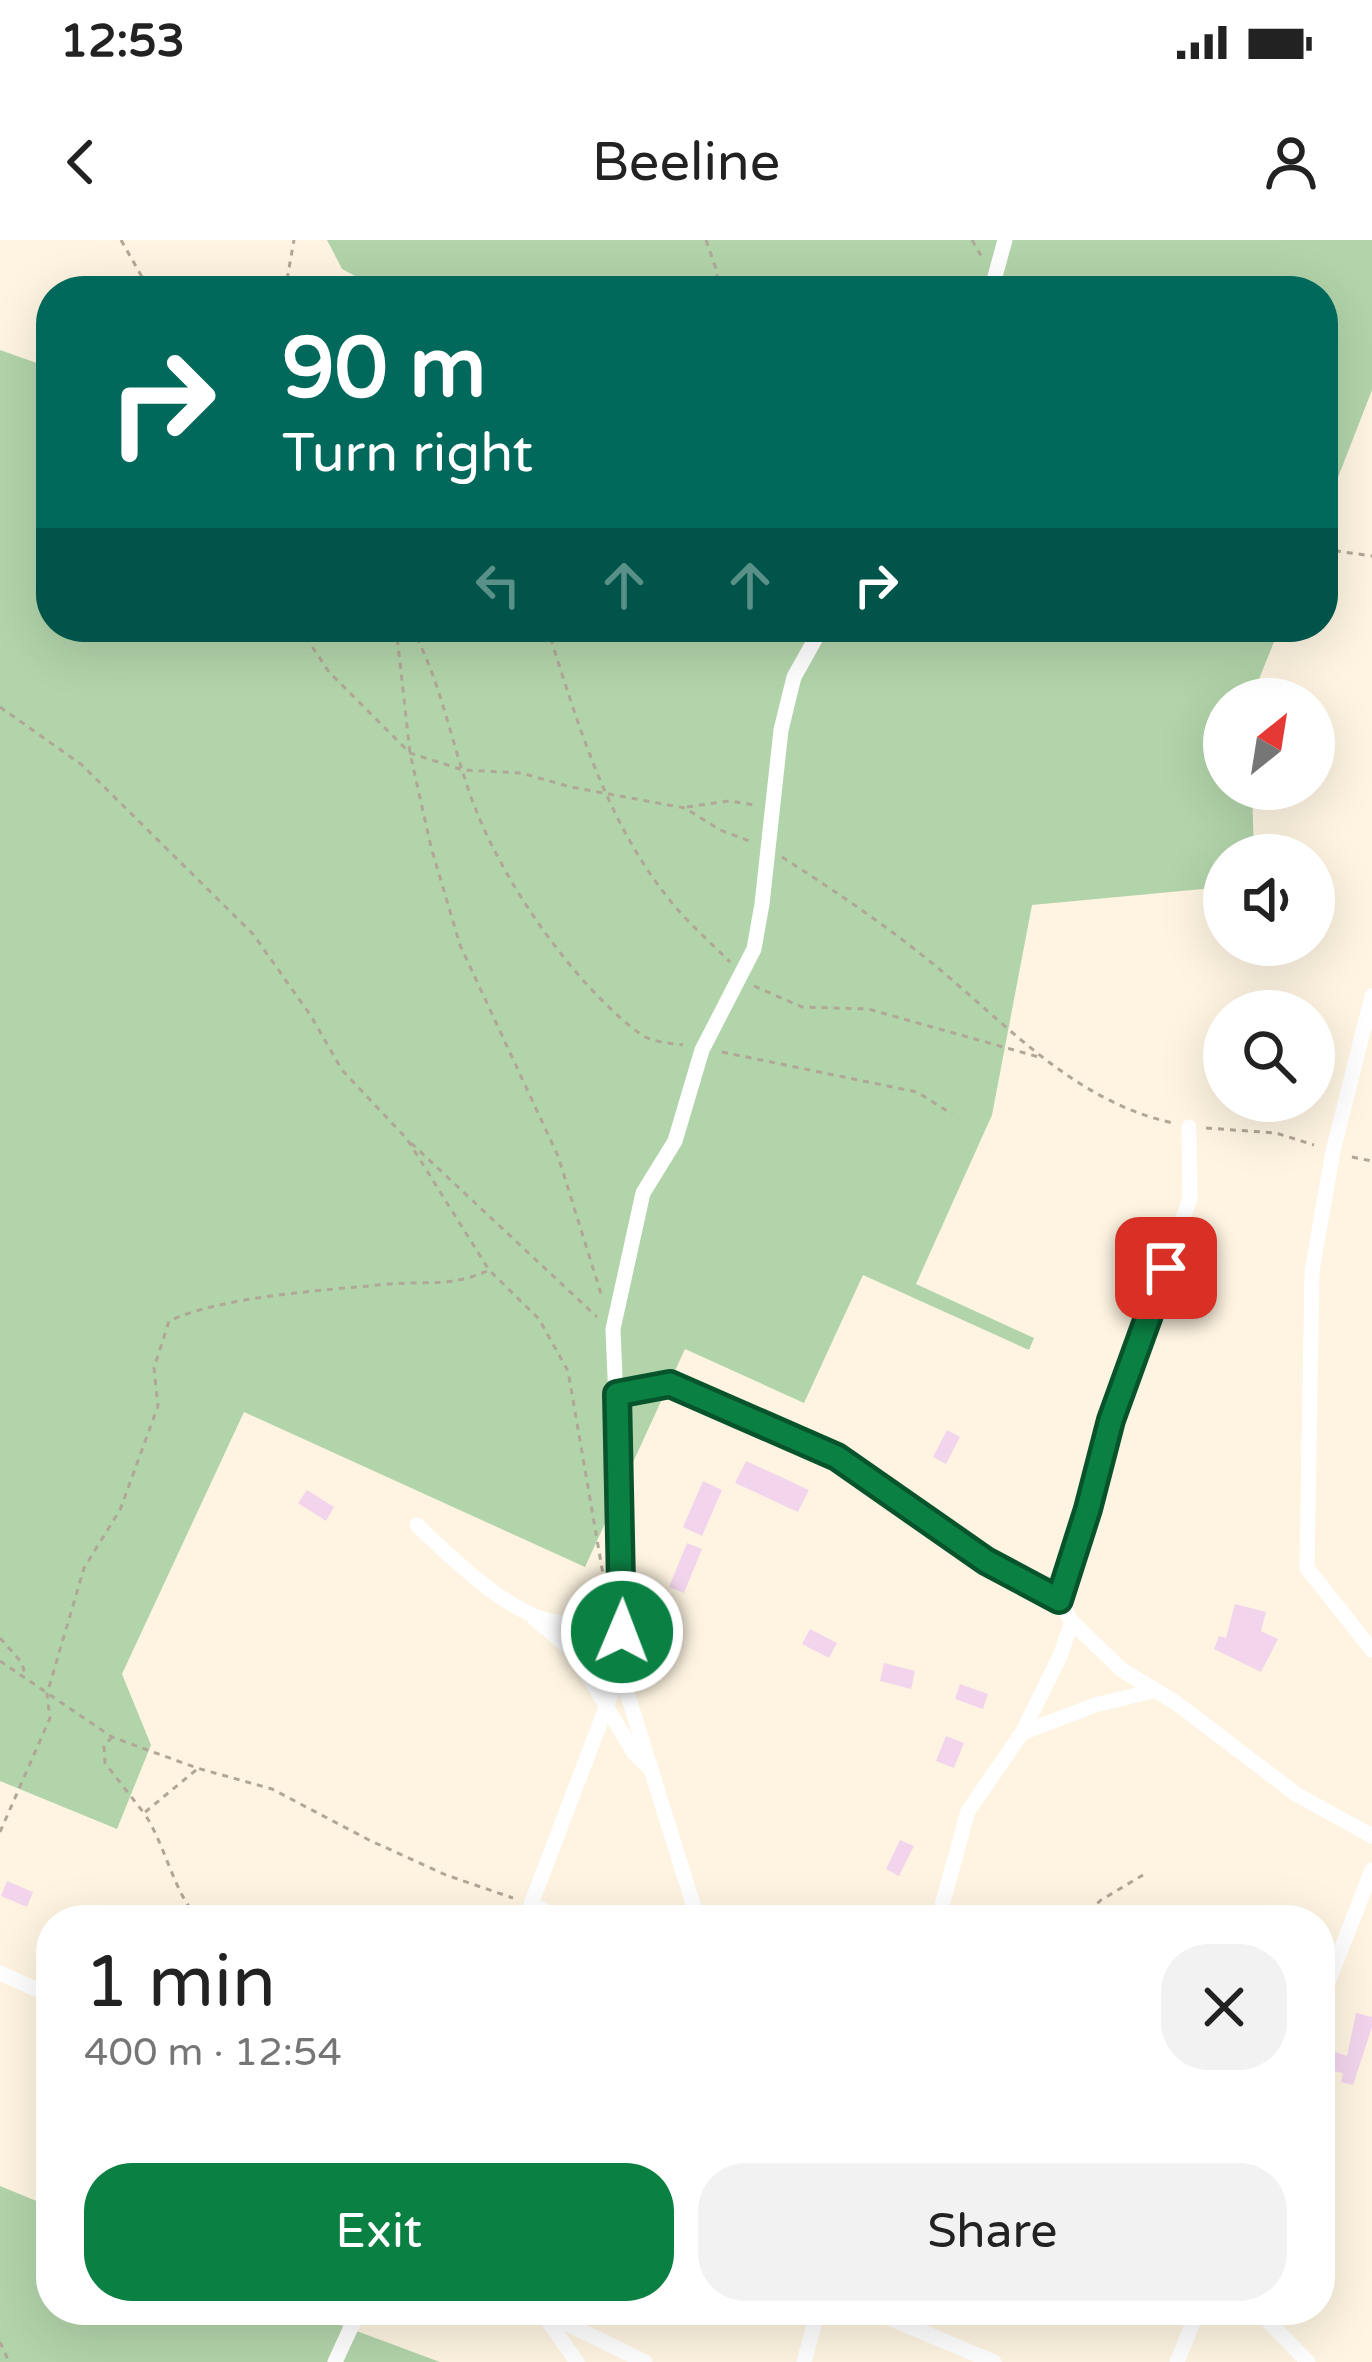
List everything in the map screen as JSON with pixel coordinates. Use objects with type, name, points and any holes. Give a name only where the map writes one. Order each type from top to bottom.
[{"type":"street","points":[[994,276],[1005,240]]},
{"type":"street","points":[[531,1905],[620,1670],[624,1593],[613,1329],[643,1193],[674,1141],[702,1050],[754,949],[781,730],[794,677],[814,642]]},
{"type":"street","points":[[1372,996],[1333,1151],[1312,1271],[1307,1568],[1372,1650]]},
{"type":"street","points":[[1059,1600],[1111,1420],[1190,1199],[1189,1126]]},
{"type":"street","points":[[617,1394],[670,1384],[837,1457],[986,1561],[1059,1600],[1072,1622],[1122,1670],[1192,1714],[1296,1794],[1372,1835]]},
{"type":"street","points":[[417,1525],[574,1652],[634,1753],[651,1769]]},
{"type":"street","points":[[527,1612],[545,1620],[573,1622],[609,1611]]},
{"type":"street","points":[[942,1905],[968,1811],[1022,1733],[1072,1622]]},
{"type":"street","points":[[620,1670],[693,1905]]},
{"type":"street","points":[[1022,1733],[1095,1705],[1153,1691]]},
{"type":"street","points":[[1335,1965],[1372,1870]]},
{"type":"street","points":[[0,1973],[36,1989]]},
{"type":"street","points":[[335,2362],[352,2325]]},
{"type":"street","points":[[551,2325],[577,2362]]},
{"type":"street","points":[[570,2325],[645,2362]]},
{"type":"street","points":[[804,2362],[814,2325]]},
{"type":"street","points":[[906,2325],[994,2362]]},
{"type":"street","points":[[1177,2362],[1192,2325]]},
{"type":"street","points":[[1272,2325],[1308,2362]]},
{"type":"path","points":[[121,240],[141,276]]},
{"type":"path","points":[[288,276],[294,240]]},
{"type":"path","points":[[706,240],[717,276]]},
{"type":"path","points":[[1338,551],[1372,556]]},
{"type":"path","points":[[309,642],[329,672],[410,753],[463,770],[521,773],[686,808],[729,801],[773,808]]},
{"type":"path","points":[[398,642],[410,753],[460,945],[558,1156],[613,1329]]},
{"type":"path","points":[[419,642],[476,810],[507,876],[562,956],[642,1037],[917,1092],[952,1114]]},
{"type":"path","points":[[552,642],[591,763],[622,829],[676,908],[757,989],[802,1006],[868,1009],[1041,1058]]},
{"type":"path","points":[[0,707],[82,765],[226,904],[274,961],[342,1070],[406,1139],[613,1329]]},
{"type":"path","points":[[686,808],[720,830],[768,848],[831,888],[927,959],[1041,1058],[1093,1093],[1154,1119],[1276,1133],[1372,1161]]},
{"type":"path","points":[[406,1139],[489,1270],[539,1319],[568,1371],[609,1611]]},
{"type":"path","points":[[0,1832],[50,1718],[47,1694],[84,1568],[120,1510],[158,1406],[154,1368],[170,1321],[200,1306],[392,1284],[460,1283],[489,1270]]},
{"type":"path","points":[[0,1638],[22,1664],[25,1675]]},
{"type":"path","points":[[0,1661],[112,1737],[272,1789],[513,1905]]},
{"type":"path","points":[[112,1737],[104,1746],[105,1762],[145,1813],[188,1905]]},
{"type":"path","points":[[145,1813],[197,1768]]},
{"type":"path","points":[[1095,1905],[1143,1875]]},
{"type":"path","points":[[0,2342],[9,2362]]},
{"type":"green space","points":[[327,240],[1372,240],[1372,390],[1338,477],[1338,276],[355,276],[342,269]]},
{"type":"green space","points":[[0,350],[36,363],[36,642],[1274,642],[1259,678],[1203,678],[1203,810],[1253,810],[1253,834],[1203,834],[1203,889],[1032,905],[992,1115],[916,1284],[1034,1338],[1029,1350],[863,1275],[804,1403],[685,1349],[585,1567],[244,1412],[122,1674],[151,1745],[117,1829],[0,1781]]},
{"type":"green space","points":[[0,2186],[36,2201],[36,2325],[340,2325],[440,2362],[0,2362]]},
{"type":"building","points":[[947,1430],[960,1437],[946,1464],[933,1457]]},
{"type":"building","points":[[746,1461],[809,1490],[798,1512],[735,1483]]},
{"type":"building","points":[[703,1481],[722,1490],[702,1536],[683,1527]]},
{"type":"building","points":[[307,1490],[334,1507],[326,1521],[298,1503]]},
{"type":"building","points":[[687,1543],[702,1549],[684,1593],[669,1587]]},
{"type":"building","points":[[1235,1604],[1266,1612],[1261,1631],[1278,1639],[1261,1672],[1214,1649],[1219,1636],[1226,1638]]},
{"type":"building","points":[[810,1629],[837,1643],[829,1658],[802,1644]]},
{"type":"building","points":[[884,1663],[915,1671],[911,1689],[880,1681]]},
{"type":"building","points":[[960,1684],[988,1694],[983,1709],[955,1699]]},
{"type":"building","points":[[946,1736],[964,1743],[954,1768],[936,1761]]},
{"type":"building","points":[[900,1840],[914,1846],[899,1876],[886,1869]]},
{"type":"building","points":[[7,1881],[33,1892],[27,1907],[1,1896]]},
{"type":"building","points":[[1356,2013],[1372,2017],[1353,2085],[1341,2082],[1343,2073],[1335,2071],[1335,2052],[1347,2056]]},
{"type":"route","points":[[622,1632],[617,1394],[670,1384],[837,1457],[986,1561],[1059,1600],[1111,1420],[1166,1268]]}]
